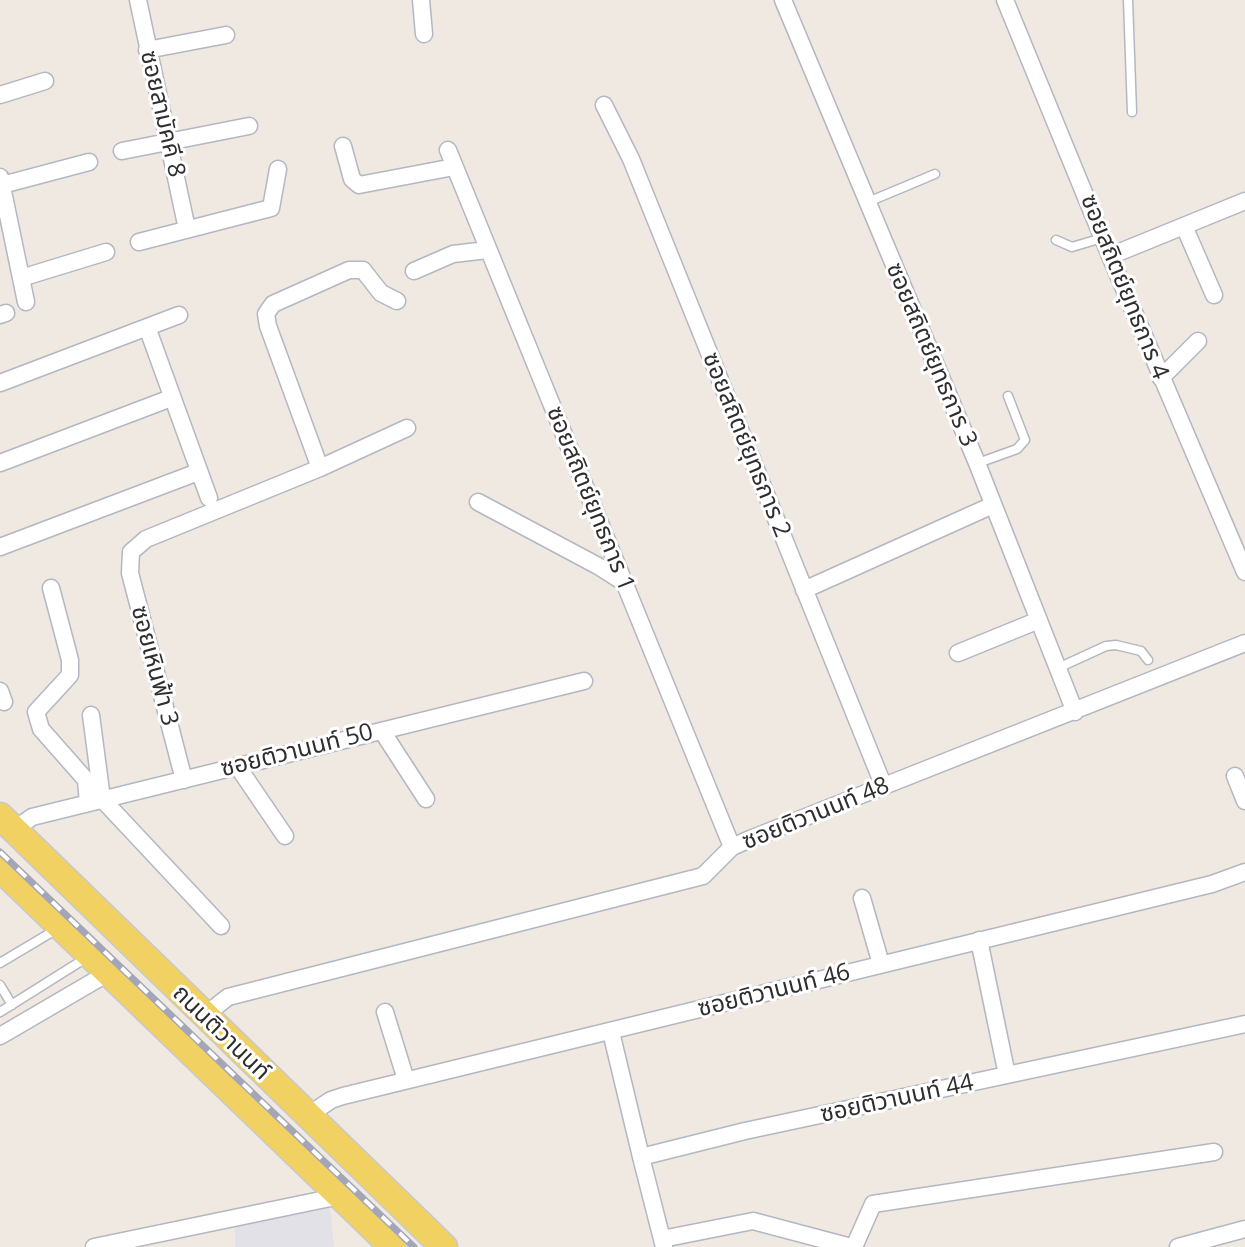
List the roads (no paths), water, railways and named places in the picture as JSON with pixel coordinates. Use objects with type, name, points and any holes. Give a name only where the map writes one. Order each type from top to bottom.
[{"type":"main road","name":"ถนนติวานนท์","points":[[7,823],[444,1247]]},
{"type":"main road","name":"ถนนติวานนท์","points":[[0,868],[340,1196],[380,1240]]},
{"type":"main road","points":[[317,1174],[341,1150]]},
{"type":"street","name":"ซอยสามัคคี 8","points":[[138,0],[187,229]]},
{"type":"street","points":[[421,0],[424,34]]},
{"type":"street","name":"ซอยสถิตย์ยุทธการ 3","points":[[783,0],[977,463],[1075,712]]},
{"type":"street","name":"ซอยสถิตย์ยุทธการ 4","points":[[1005,0],[1245,572]]},
{"type":"street","points":[[147,50],[226,35]]},
{"type":"street","points":[[0,95],[45,81]]},
{"type":"street","name":"ซอยสถิตย์ยุทธการ 2","points":[[604,105],[631,159],[884,787]]},
{"type":"street","points":[[122,151],[249,126]]},
{"type":"street","name":"ซอยสถิตย์ยุทธการ 1","points":[[343,146],[352,179],[359,185],[451,158],[732,847]]},
{"type":"street","points":[[26,302],[1,181],[89,162]]},
{"type":"street","points":[[139,242],[271,208],[278,169]]},
{"type":"street","points":[[1110,256],[1245,201]]},
{"type":"street","points":[[1184,226],[1214,295]]},
{"type":"street","points":[[414,271],[453,254],[487,250]]},
{"type":"street","points":[[21,278],[106,252]]},
{"type":"street","points":[[397,301],[381,293],[363,270],[349,270],[273,304],[266,314],[320,468],[407,428]]},
{"type":"street","points":[[0,383],[179,315]]},
{"type":"street","points":[[147,327],[209,498]]},
{"type":"street","points":[[1161,378],[1198,341]]},
{"type":"street","points":[[0,463],[171,398]]},
{"type":"street","name":"ซอยเหินฟ้า 3","points":[[184,780],[130,573],[131,552],[146,539],[320,468]]},
{"type":"street","points":[[0,547],[198,472]]},
{"type":"street","points":[[478,502],[625,583]]},
{"type":"street","points":[[804,590],[993,505]]},
{"type":"street","points":[[51,588],[70,660],[70,675],[36,712],[41,729],[86,780],[95,801],[221,926]]},
{"type":"street","points":[[958,653],[1039,620]]},
{"type":"street","name":"ซอยติวานนท์ 48","points":[[204,1016],[228,997],[703,876],[732,847],[1245,643]]},
{"type":"street","name":"ซอยติวานนท์ 50","points":[[7,823],[584,681]]},
{"type":"street","points":[[91,715],[95,801]]},
{"type":"street","points":[[382,731],[426,799]]},
{"type":"street","points":[[238,767],[285,836]]},
{"type":"street","points":[[1235,776],[1245,801]]},
{"type":"street","name":"ซอยติวานนท์ 46","points":[[307,1116],[331,1100],[406,1080],[1212,884],[1245,872]]},
{"type":"street","points":[[862,898],[881,964]]},
{"type":"street","points":[[979,940],[1007,1075]]},
{"type":"street","points":[[0,1036],[99,964]]},
{"type":"street","points":[[385,1012],[406,1080]]},
{"type":"street","name":"ซอยติวานนท์ 44","points":[[641,1157],[745,1131],[1245,1024]]},
{"type":"street","points":[[611,1032],[663,1243],[753,1221],[852,1247],[873,1204],[1214,1152]]},
{"type":"street","points":[[94,1247],[340,1196]]},
{"type":"street","points":[[1178,1247],[1245,1229]]},
{"type":"lane","points":[[1128,0],[1132,112]]},
{"type":"lane","points":[[868,202],[935,174]]},
{"type":"lane","points":[[1056,240],[1072,247],[1103,238]]},
{"type":"lane","points":[[977,463],[1017,449],[1025,440],[1008,396]]},
{"type":"lane","points":[[1058,668],[1106,646],[1116,645],[1141,651],[1148,660]]},
{"type":"lane","points":[[0,963],[60,927]]},
{"type":"lane","points":[[0,1012],[99,964]]},
{"type":"lane","points":[[0,985],[12,1005]]},
{"type":"railway","points":[[0,852],[414,1247]]}]
